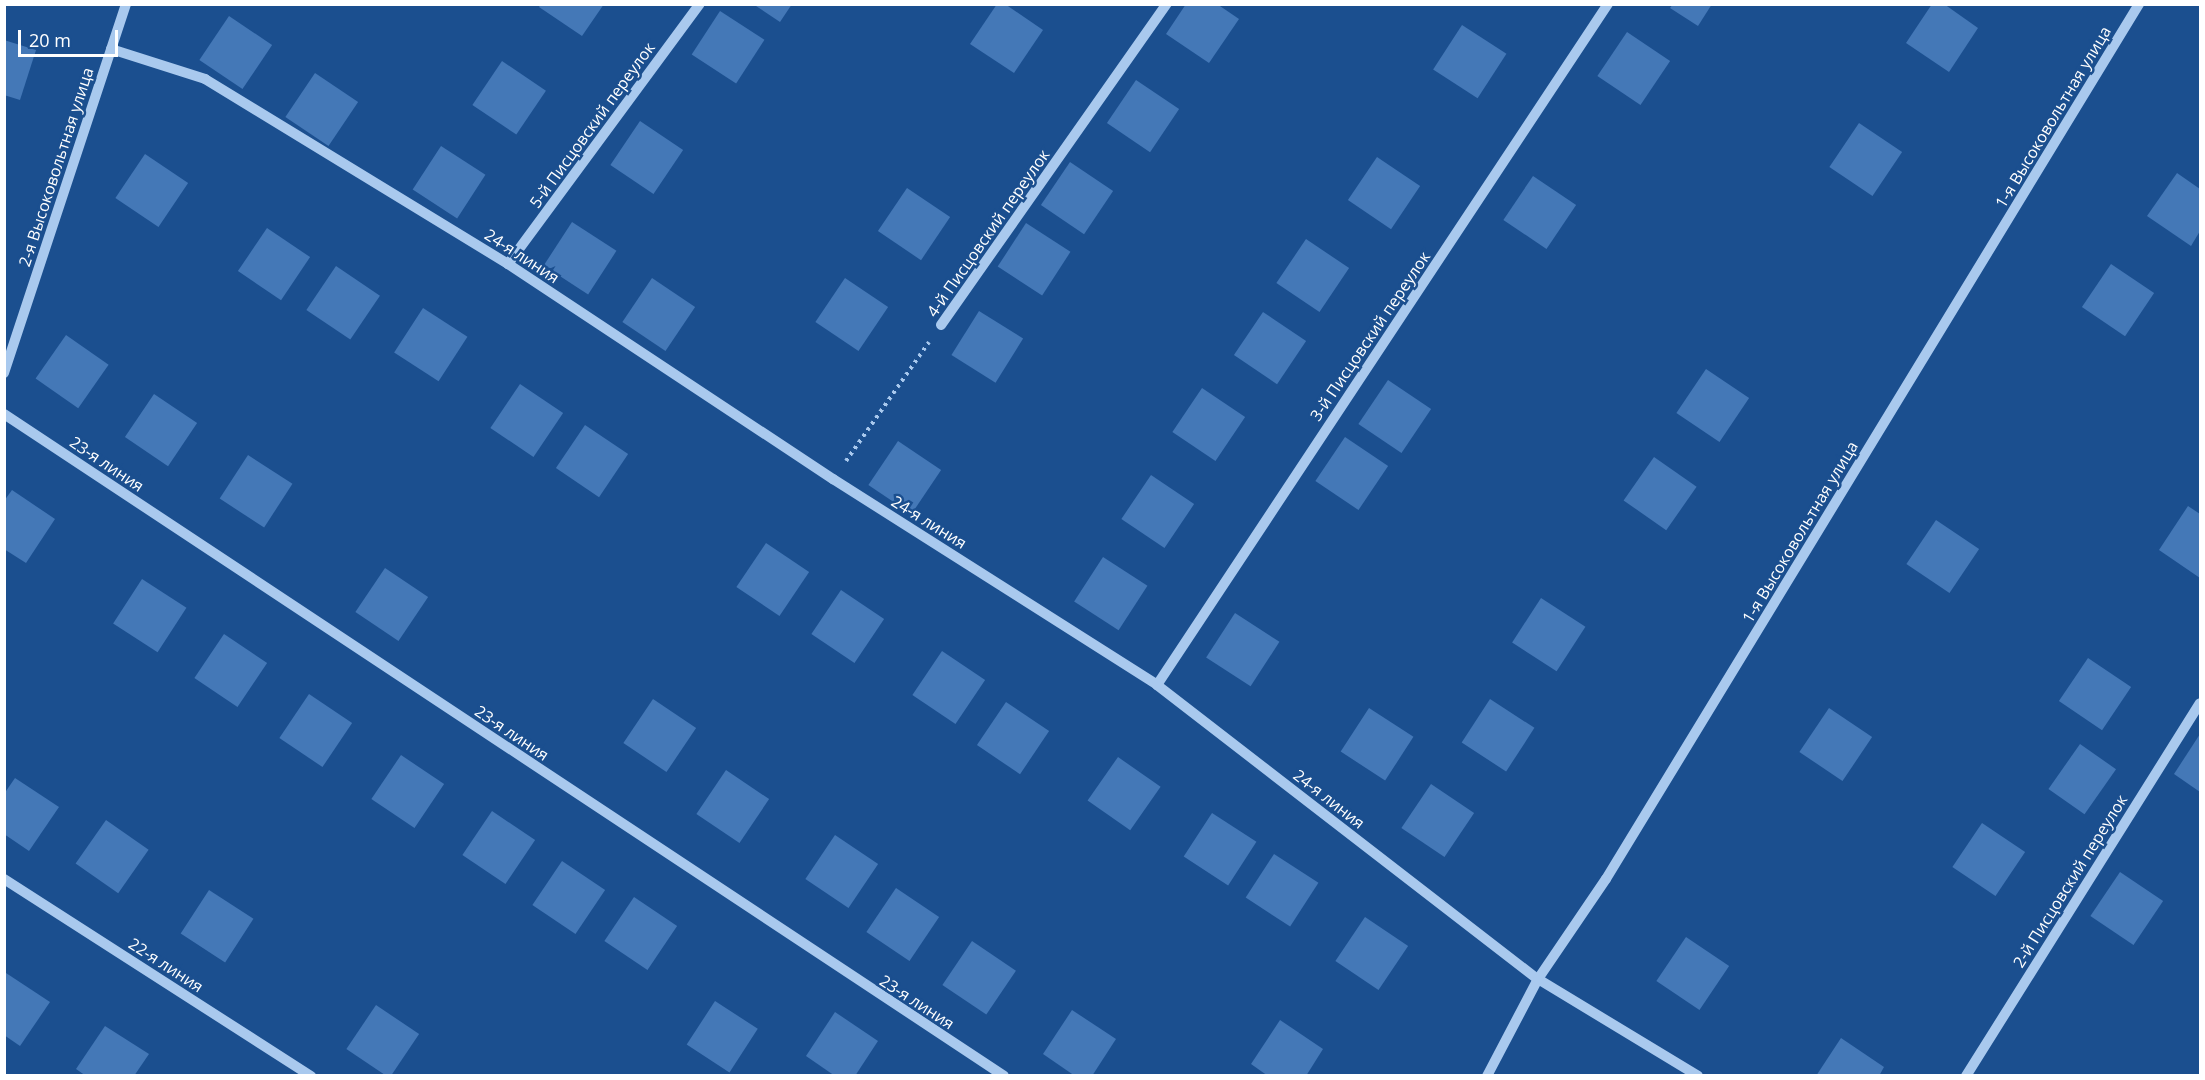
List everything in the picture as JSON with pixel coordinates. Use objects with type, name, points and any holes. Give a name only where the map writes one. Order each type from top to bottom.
[{"type":"street","name":"2-я Высоковольтная улица","points":[[4,373],[126,4]]},
{"type":"street","name":"5-й Писцовский переулок","points":[[508,264],[700,4]]},
{"type":"street","name":"4-й Писцовский переулок","points":[[941,325],[1167,4]]},
{"type":"street","name":"3-й Писцовский переулок","points":[[1157,685],[1608,4]]},
{"type":"street","name":"1-я Высоковольтная улица","points":[[1487,1076],[1538,979],[1612,868],[2139,4]]},
{"type":"street","name":"24-я линия","points":[[111,49],[205,79],[508,264],[833,479],[1157,685],[1538,979],[1698,1076]]},
{"type":"street","name":"23-я линия","points":[[4,414],[1004,1076]]},
{"type":"street","name":"2-й Писцовский переулок","points":[[1966,1076],[2200,703]]},
{"type":"street","name":"22-я линия","points":[[4,879],[311,1076]]},
{"type":"path","name":"4-й Писцовский переулок","points":[[833,479],[941,325]]},
{"type":"building","points":[[541,4],[604,4],[582,36],[539,7]]},
{"type":"building","points":[[753,4],[792,4],[780,22]]},
{"type":"building","points":[[997,4],[1005,4],[1043,30],[1014,73],[970,44]]},
{"type":"building","points":[[1186,4],[1217,4],[1239,19],[1209,63],[1166,34]]},
{"type":"building","points":[[1673,4],[1712,4],[1698,26],[1670,8]]},
{"type":"building","points":[[1932,4],[1944,4],[1978,28],[1949,72],[1906,43]]},
{"type":"building","points":[[720,11],[764,40],[736,83],[692,55]]},
{"type":"building","points":[[229,16],[272,45],[242,89],[199,60]]},
{"type":"building","points":[[1462,25],[1506,54],[1478,98],[1433,69]]},
{"type":"building","points":[[1627,32],[1670,61],[1640,105],[1597,76]]},
{"type":"building","points":[[4,40],[36,50],[20,100],[4,95]]},
{"type":"building","points":[[502,61],[546,91],[516,135],[472,105]]},
{"type":"building","points":[[315,73],[358,102],[328,146],[285,117]]},
{"type":"building","points":[[1136,80],[1179,109],[1150,152],[1107,123]]},
{"type":"building","points":[[640,121],[683,150],[653,194],[610,165]]},
{"type":"building","points":[[1859,123],[1902,152],[1872,196],[1829,167]]},
{"type":"building","points":[[441,146],[485,175],[457,218],[413,190]]},
{"type":"building","points":[[145,154],[188,183],[158,227],[115,198]]},
{"type":"building","points":[[1377,157],[1420,186],[1391,229],[1348,200]]},
{"type":"building","points":[[1070,162],[1113,191],[1084,234],[1041,205]]},
{"type":"building","points":[[2177,173],[2200,189],[2200,231],[2191,246],[2147,216]]},
{"type":"building","points":[[1533,176],[1576,205],[1546,249],[1503,220]]},
{"type":"building","points":[[907,188],[950,217],[921,260],[878,231]]},
{"type":"building","points":[[572,222],[616,251],[588,294],[544,266]]},
{"type":"building","points":[[1026,223],[1070,252],[1042,295],[998,267]]},
{"type":"building","points":[[267,228],[310,257],[281,300],[238,271]]},
{"type":"building","points":[[1306,239],[1349,268],[1319,312],[1276,283]]},
{"type":"building","points":[[2111,264],[2154,293],[2125,336],[2082,307]]},
{"type":"building","points":[[336,266],[380,296],[350,340],[306,310]]},
{"type":"building","points":[[652,278],[695,307],[665,351],[622,322]]},
{"type":"building","points":[[845,278],[888,307],[858,351],[815,322]]},
{"type":"building","points":[[423,308],[467,337],[439,381],[394,352]]},
{"type":"building","points":[[979,311],[1023,339],[996,383],[951,355]]},
{"type":"building","points":[[1263,312],[1306,341],[1277,384],[1234,355]]},
{"type":"building","points":[[66,335],[109,365],[78,408],[36,378]]},
{"type":"building","points":[[1706,369],[1749,398],[1719,442],[1676,413]]},
{"type":"building","points":[[1388,380],[1431,409],[1401,453],[1358,424]]},
{"type":"building","points":[[520,384],[563,413],[533,457],[490,428]]},
{"type":"building","points":[[1202,388],[1245,417],[1215,461],[1172,432]]},
{"type":"building","points":[[154,394],[197,423],[168,466],[125,437]]},
{"type":"building","points":[[585,425],[628,454],[599,497],[556,468]]},
{"type":"building","points":[[1345,437],[1388,466],[1358,510],[1315,481]]},
{"type":"building","points":[[898,441],[941,470],[911,514],[868,485]]},
{"type":"building","points":[[248,455],[292,484],[264,527],[220,499]]},
{"type":"building","points":[[1654,457],[1697,487],[1666,530],[1624,500]]},
{"type":"building","points":[[1151,475],[1194,504],[1164,548],[1121,519]]},
{"type":"building","points":[[12,490],[55,519],[26,563],[4,549],[4,501]]},
{"type":"building","points":[[2188,506],[2200,514],[2200,578],[2159,550]]},
{"type":"building","points":[[1936,520],[1979,549],[1949,593],[1906,564]]},
{"type":"building","points":[[766,543],[809,572],[779,616],[736,587]]},
{"type":"building","points":[[1103,557],[1147,586],[1119,630],[1074,601]]},
{"type":"building","points":[[385,568],[428,597],[398,641],[355,612]]},
{"type":"building","points":[[142,579],[186,608],[158,652],[113,623]]},
{"type":"building","points":[[841,590],[884,619],[854,663],[811,634]]},
{"type":"building","points":[[1541,598],[1585,627],[1557,671],[1512,642]]},
{"type":"building","points":[[1235,613],[1279,642],[1251,686],[1206,657]]},
{"type":"building","points":[[224,634],[267,663],[237,707],[194,678]]},
{"type":"building","points":[[942,651],[985,680],[955,724],[912,695]]},
{"type":"building","points":[[2088,658],[2131,687],[2102,730],[2059,701]]},
{"type":"building","points":[[309,694],[352,723],[322,767],[279,738]]},
{"type":"building","points":[[653,699],[696,728],[666,772],[623,743]]},
{"type":"building","points":[[1490,699],[1534,728],[1506,771],[1462,743]]},
{"type":"building","points":[[1006,702],[1049,731],[1020,774],[977,745]]},
{"type":"building","points":[[1369,708],[1413,737],[1385,780],[1341,752]]},
{"type":"building","points":[[1829,708],[1872,737],[1842,781],[1799,752]]},
{"type":"building","points":[[2200,734],[2200,792],[2174,774]]},
{"type":"building","points":[[2080,744],[2116,769],[2084,814],[2048,789]]},
{"type":"building","points":[[401,755],[444,784],[414,828],[371,799]]},
{"type":"building","points":[[1118,757],[1161,787],[1130,830],[1088,800]]},
{"type":"building","points":[[726,770],[769,799],[739,843],[696,814]]},
{"type":"building","points":[[15,778],[59,807],[29,851],[4,834],[4,794]]},
{"type":"building","points":[[1431,784],[1474,813],[1444,857],[1401,828]]},
{"type":"building","points":[[492,811],[535,840],[505,884],[462,855]]},
{"type":"building","points":[[1212,813],[1256,842],[1228,885],[1184,857]]},
{"type":"building","points":[[106,820],[149,850],[118,893],[76,863]]},
{"type":"building","points":[[1982,823],[2025,852],[1995,896],[1952,867]]},
{"type":"building","points":[[835,835],[878,864],[848,908],[805,879]]},
{"type":"building","points":[[1274,854],[1318,883],[1290,926],[1246,898]]},
{"type":"building","points":[[562,861],[605,890],[575,934],[532,905]]},
{"type":"building","points":[[2120,872],[2163,901],[2133,945],[2090,916]]},
{"type":"building","points":[[896,888],[939,917],[909,961],[866,932]]},
{"type":"building","points":[[209,890],[253,919],[225,962],[181,934]]},
{"type":"building","points":[[634,897],[677,926],[647,970],[604,941]]},
{"type":"building","points":[[1365,917],[1408,946],[1378,990],[1335,961]]},
{"type":"building","points":[[1686,937],[1729,966],[1699,1010],[1656,981]]},
{"type":"building","points":[[972,941],[1016,971],[986,1015],[942,985]]},
{"type":"building","points":[[6,973],[50,1002],[20,1046],[4,1035]]},
{"type":"building","points":[[715,1001],[758,1029],[729,1072],[687,1045]]},
{"type":"building","points":[[376,1005],[419,1034],[391,1076],[386,1076],[346,1049]]},
{"type":"building","points":[[1072,1010],[1116,1039],[1092,1076],[1075,1076],[1043,1054]]},
{"type":"building","points":[[835,1012],[878,1041],[855,1076],[835,1076],[806,1056]]},
{"type":"building","points":[[1280,1020],[1323,1049],[1306,1076],[1268,1076],[1251,1064]]},
{"type":"building","points":[[105,1026],[149,1054],[134,1076],[86,1076],[76,1069]]},
{"type":"building","points":[[1841,1038],[1884,1067],[1879,1076],[1816,1076]]}]
